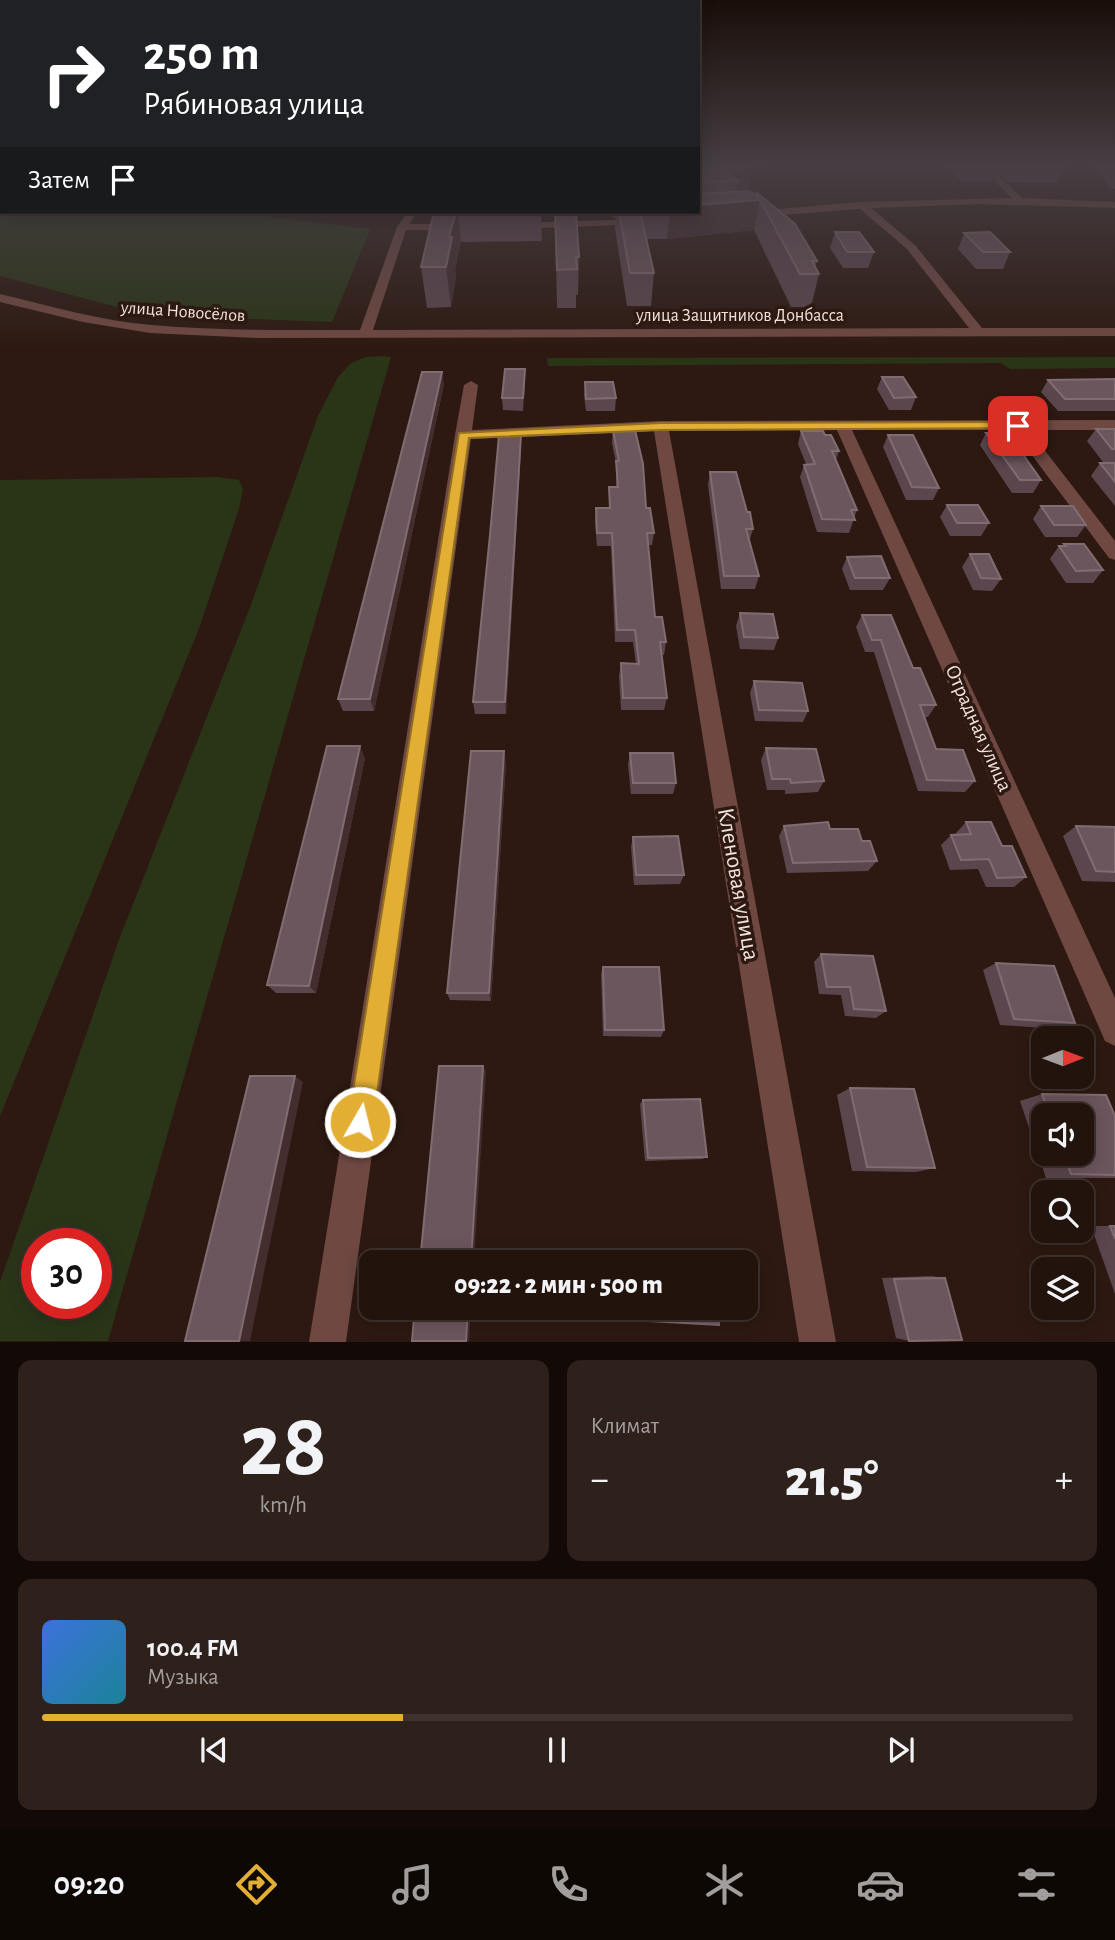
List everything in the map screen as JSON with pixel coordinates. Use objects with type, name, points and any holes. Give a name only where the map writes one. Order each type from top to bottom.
[{"type":"street","points":[[365,334],[402,227],[427,227]]},
{"type":"street","points":[[887,227],[911,247],[978,332]]},
{"type":"street","name":"улица Новосёлов","points":[[0,298],[83,318],[150,329],[365,334]]},
{"type":"street","name":"улица Защитников Донбасса","points":[[365,334],[1115,332]]},
{"type":"street","points":[[327,1342],[471,385]]},
{"type":"street","points":[[464,435],[661,426],[1115,425]]},
{"type":"street","name":"Кленовая улица","points":[[661,426],[818,1342]]},
{"type":"street","name":"Отрадная улица","points":[[844,426],[1115,1031]]},
{"type":"street","points":[[1018,426],[1115,554]]},
{"type":"green space","points":[[0,227],[350,227],[370,229],[332,322],[147,315],[0,276]]},
{"type":"green space","points":[[366,357],[391,357],[108,1341],[0,1341],[0,1282],[120,937],[249,610],[318,416],[338,377],[351,363]]},
{"type":"green space","points":[[1115,357],[1115,368],[1010,369],[1001,363],[548,366],[547,358]]},
{"type":"green space","points":[[217,477],[239,480],[243,489],[239,509],[200,626],[0,1116],[0,480]]},
{"type":"building","points":[[431,227],[452,227],[446,267],[421,267]]},
{"type":"building","points":[[556,227],[577,227],[577,269],[557,270]]},
{"type":"building","points":[[622,227],[643,227],[654,273],[630,273]]},
{"type":"building","points":[[774,227],[797,227],[817,261],[812,261],[819,274],[800,274]]},
{"type":"building","points":[[835,232],[859,232],[874,252],[847,252]]},
{"type":"building","points":[[990,232],[1010,252],[983,252],[964,233]]},
{"type":"building","points":[[505,369],[525,369],[523,398],[502,398]]},
{"type":"building","points":[[422,372],[442,372],[370,699],[338,699]]},
{"type":"building","points":[[882,377],[903,377],[916,397],[894,398]]},
{"type":"building","points":[[1115,379],[1115,399],[1065,399],[1048,380]]},
{"type":"building","points":[[585,382],[613,382],[616,398],[586,399]]},
{"type":"building","points":[[1096,429],[1115,429],[1115,449],[1112,449]]},
{"type":"building","points":[[635,430],[643,464],[646,508],[650,508],[654,533],[647,533],[655,617],[662,617],[666,642],[660,642],[667,698],[623,698],[621,663],[639,664],[635,630],[617,630],[612,533],[597,533],[596,508],[610,508],[609,487],[618,487],[616,461],[619,461],[613,431]]},
{"type":"building","points":[[801,431],[823,431],[825,435],[831,435],[839,451],[832,451],[857,510],[851,510],[855,520],[822,519],[804,465],[815,464]]},
{"type":"building","points":[[986,433],[1008,433],[1041,480],[1020,480]]},
{"type":"building","points":[[499,435],[521,435],[505,702],[473,702],[490,535]]},
{"type":"building","points":[[888,435],[913,435],[939,488],[912,487]]},
{"type":"building","points":[[1100,463],[1115,463],[1115,482]]},
{"type":"building","points":[[710,472],[736,472],[747,512],[750,512],[753,529],[746,529],[759,576],[724,576]]},
{"type":"building","points":[[947,505],[978,505],[989,523],[957,523]]},
{"type":"building","points":[[1041,506],[1073,506],[1086,525],[1054,525]]},
{"type":"building","points":[[1064,544],[1084,544],[1103,570],[1076,571],[1059,546],[1066,546]]},
{"type":"building","points":[[970,554],[989,554],[1001,579],[981,578]]},
{"type":"building","points":[[881,556],[890,578],[855,578],[847,557]]},
{"type":"building","points":[[740,613],[773,614],[778,638],[744,637]]},
{"type":"building","points":[[862,615],[891,615],[913,668],[920,668],[936,705],[920,705],[936,749],[963,750],[975,781],[927,780],[881,640],[872,640]]},
{"type":"building","points":[[754,681],[802,683],[808,711],[759,710]]},
{"type":"building","points":[[327,746],[360,746],[309,986],[267,985]]},
{"type":"building","points":[[766,748],[816,749],[824,781],[791,783],[790,779],[772,779]]},
{"type":"building","points":[[471,751],[504,751],[489,993],[447,993]]},
{"type":"building","points":[[630,753],[673,753],[676,783],[633,783]]},
{"type":"building","points":[[828,822],[830,829],[858,829],[862,841],[870,841],[877,861],[793,863],[784,826]]},
{"type":"building","points":[[966,822],[991,822],[1002,846],[1012,846],[1026,877],[997,878],[989,859],[961,860],[951,835],[971,834]]},
{"type":"building","points":[[1076,826],[1115,827],[1115,872],[1096,871]]},
{"type":"building","points":[[678,836],[684,875],[636,875],[633,837]]},
{"type":"building","points":[[821,954],[873,956],[886,1011],[854,1009],[850,987],[827,987]]},
{"type":"building","points":[[996,963],[1054,966],[1075,1023],[1014,1019]]},
{"type":"building","points":[[603,967],[659,967],[664,1030],[605,1030]]},
{"type":"building","points":[[439,1066],[483,1066],[472,1250],[421,1250]]},
{"type":"building","points":[[250,1076],[295,1076],[239,1341],[185,1341]]},
{"type":"building","points":[[850,1088],[914,1089],[935,1168],[867,1167]]},
{"type":"building","points":[[1042,1094],[1106,1095],[1115,1116],[1115,1175],[1071,1174],[1068,1166],[1094,1166],[1094,1103],[1045,1103]]},
{"type":"building","points":[[700,1099],[707,1157],[648,1158],[643,1100]]},
{"type":"building","points":[[1110,1226],[1115,1226],[1115,1239]]},
{"type":"building","points":[[945,1278],[962,1340],[909,1341],[894,1279]]},
{"type":"building","points":[[414,1320],[467,1320],[466,1341],[412,1341]]},
{"type":"building","points":[[718,1320],[719,1325],[649,1321]]},
{"type":"route","points":[[360,1122],[464,435],[661,426],[1018,426]]}]
